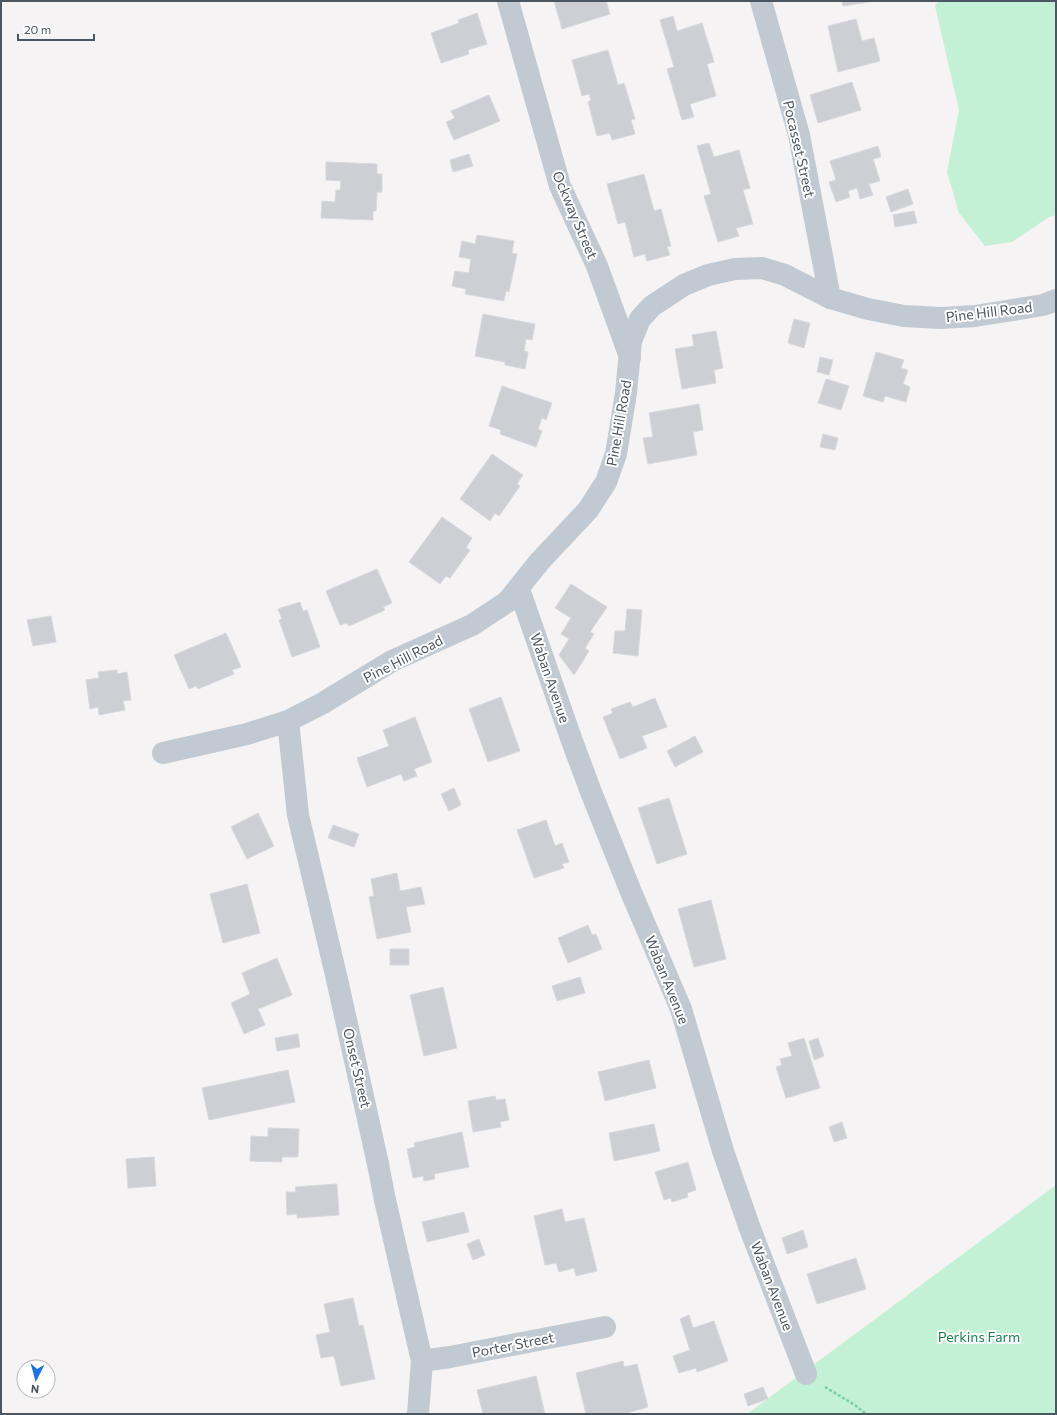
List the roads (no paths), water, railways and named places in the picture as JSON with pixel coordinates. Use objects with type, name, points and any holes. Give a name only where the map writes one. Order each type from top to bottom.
[{"type":"street","name":"Ockway Street","points":[[508,1],[560,186],[597,266],[630,357]]},
{"type":"street","name":"Pocasset Street","points":[[761,1],[799,135],[830,298]]},
{"type":"street","name":"Pine Hill Road","points":[[163,753],[247,734],[288,721],[323,703],[392,661],[472,626],[507,602],[540,561],[588,510],[606,482],[616,454],[626,393],[631,341],[640,319],[652,306],[684,285],[708,275],[735,269],[762,268],[785,276],[830,298],[868,309],[904,316],[941,318],[975,316],[1043,305],[1056,300]]},
{"type":"street","name":"Waban Avenue","points":[[519,589],[556,698],[591,792],[681,1010],[723,1151],[749,1226],[806,1374]]},
{"type":"street","name":"Onset Street","points":[[288,721],[294,784],[301,829],[336,975],[422,1361],[418,1414]]},
{"type":"street","name":"Porter Street","points":[[422,1361],[450,1358],[605,1326]]},
{"type":"park label","name":"Perkins Farm","points":[[979,1337]]}]
